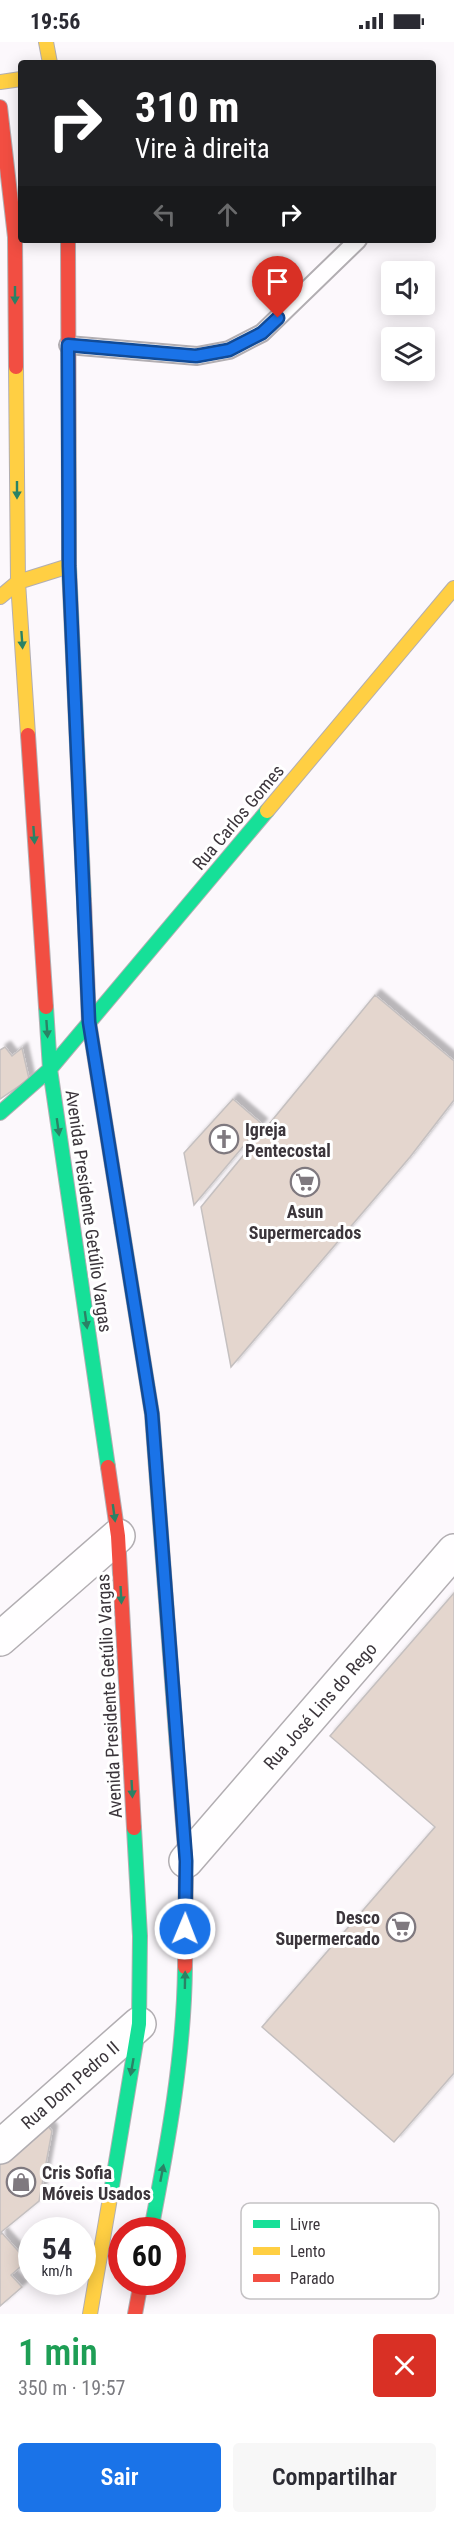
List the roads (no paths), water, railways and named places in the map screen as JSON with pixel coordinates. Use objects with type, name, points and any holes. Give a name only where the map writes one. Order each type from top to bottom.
[{"type":"main road","points":[[46,42],[49,60]]},
{"type":"main road","points":[[0,82],[18,79]]},
{"type":"main road","name":"Avenida Presidente Getúlio Vargas","points":[[0,107],[7,243],[18,582],[50,1069],[118,1536],[140,1936],[140,2024],[90,2314]]},
{"type":"main road","name":"Avenida Presidente Getúlio Vargas","points":[[68,243],[69,566],[89,1022],[152,1414],[186,1861],[184,2021],[170,2131],[153,2217]]},
{"type":"main road","points":[[0,597],[18,582],[69,566]]},
{"type":"main road","name":"Rua Carlos Gomes","points":[[0,1113],[50,1069],[454,588]]},
{"type":"main road","points":[[135,2314],[139,2295]]},
{"type":"street","points":[[0,1639],[118,1536]]},
{"type":"street","name":"Rua José Lins do Rego","points":[[186,1861],[454,1551]]},
{"type":"street","name":"Rua Dom Pedro II","points":[[0,2147],[140,2024]]},
{"type":"lane","points":[[68,345],[196,356],[229,350],[262,333],[355,243]]},
{"type":"place","name":"Igreja Pentecostal","points":[[224,1139]]},
{"type":"place","name":"Asun Supermercados","points":[[305,1182]]},
{"type":"place","name":"Desco Supermercado","points":[[401,1927]]},
{"type":"place","name":"Cris Sofia Móveis Usados","points":[[21,2182]]}]
